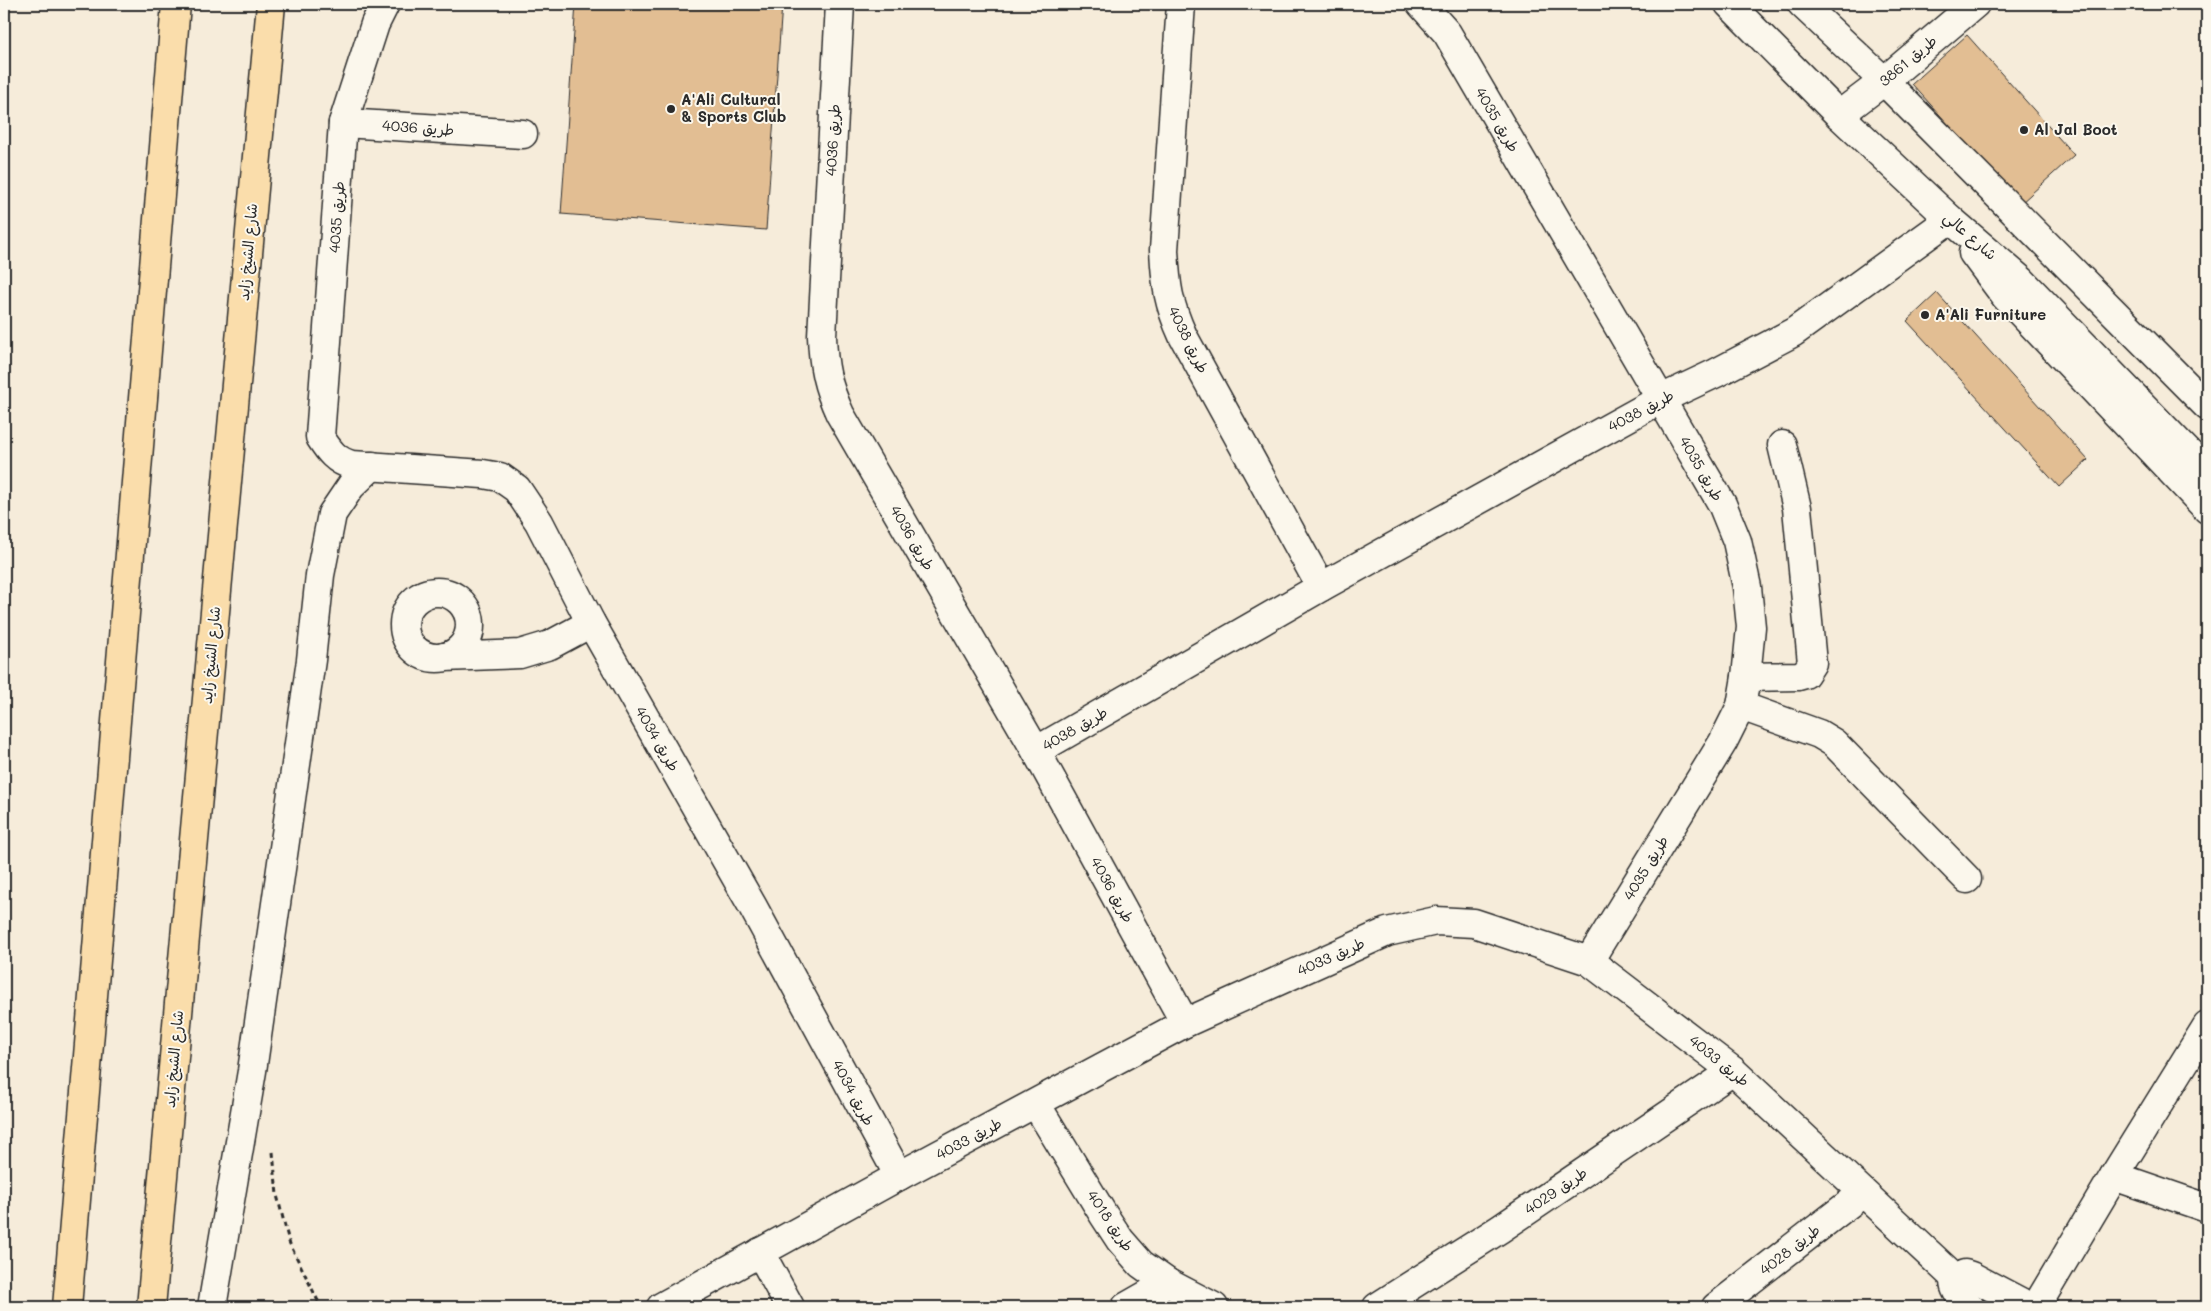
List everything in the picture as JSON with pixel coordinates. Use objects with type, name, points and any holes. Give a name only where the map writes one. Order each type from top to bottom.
[{"type":"main road","points":[[67,1307],[176,4]]},
{"type":"main road","name":"شارع الشيخ زايد","points":[[150,1307],[271,4]]},
{"type":"street","name":"طريق 4035","points":[[320,437],[343,123],[374,24],[384,4]]},
{"type":"street","name":"طريق 4036","points":[[840,4],[822,336],[824,367],[829,391],[840,414],[1036,751],[1185,1023]]},
{"type":"street","name":"طريق 4038","points":[[1181,4],[1164,250],[1166,286],[1171,309],[1183,336],[1321,587]]},
{"type":"street","name":"طريق 4035","points":[[1420,4],[1447,33],[1722,504],[1737,541],[1747,587],[1751,627],[1741,706],[1723,742],[1589,961]]},
{"type":"street","name":"شارع عالي","points":[[1729,4],[1839,116],[1950,219],[2021,280],[2207,472]]},
{"type":"street","points":[[1802,4],[1884,82],[2207,406]]},
{"type":"street","name":"طريق 3861","points":[[1839,116],[1884,82],[1975,4]]},
{"type":"street","name":"طريق 4036","points":[[343,123],[524,134]]},
{"type":"street","name":"طريق 4038","points":[[1036,751],[1321,587],[1661,399],[1716,373],[1794,332],[1950,219]]},
{"type":"street","points":[[1950,219],[1984,270],[2005,296],[2207,509]]},
{"type":"street","name":"طريق 4034","points":[[320,437],[333,456],[342,462],[483,474],[500,477],[517,489],[539,522],[591,623],[753,907],[899,1176]]},
{"type":"street","points":[[1746,677],[1798,676],[1809,670],[1812,663],[1797,508],[1782,445]]},
{"type":"street","points":[[212,1307],[254,1061],[311,660],[320,575],[332,514],[351,486],[372,466]]},
{"type":"street","points":[[444,657],[520,654],[550,645],[591,623]]},
{"type":"street","points":[[1741,706],[1818,734],[1834,744],[1967,879]]},
{"type":"street","name":"طريق 4033","points":[[661,1307],[899,1176],[1185,1023],[1387,932],[1436,921],[1474,923],[1589,961],[1733,1070],[1955,1278],[1955,1288],[1970,1307]]},
{"type":"street","points":[[2036,1307],[2207,1026]]},
{"type":"street","name":"طريق 4029","points":[[1377,1307],[1500,1229],[1733,1070]]},
{"type":"street","name":"طريق 4018","points":[[1036,1104],[1120,1240],[1141,1264],[1168,1283],[1214,1307]]},
{"type":"street","points":[[2114,1176],[2207,1208]]},
{"type":"street","name":"طريق 4028","points":[[1716,1307],[1863,1193]]},
{"type":"street","points":[[760,1252],[790,1307]]},
{"type":"street","points":[[1955,1278],[1965,1274],[1971,1276],[2030,1307]]},
{"type":"street","points":[[1126,1307],[1168,1283]]},
{"type":"path","points":[[273,1150],[277,1195],[289,1242],[321,1307]]},
{"type":"building","name":"A'Ali Cultural & Sports Club","points":[[576,4],[782,4],[766,230],[561,214]]},
{"type":"building","points":[[1967,35],[2074,155],[2020,204],[1912,84]]},
{"type":"building","points":[[1937,293],[2088,460],[2059,487],[1907,321]]},
{"type":"place","name":"A'Ali Cultural & Sports Club","points":[[671,109]]},
{"type":"place","name":"Al Jal Boot","points":[[2024,130]]},
{"type":"place","name":"A'Ali Furniture","points":[[1925,315]]}]
